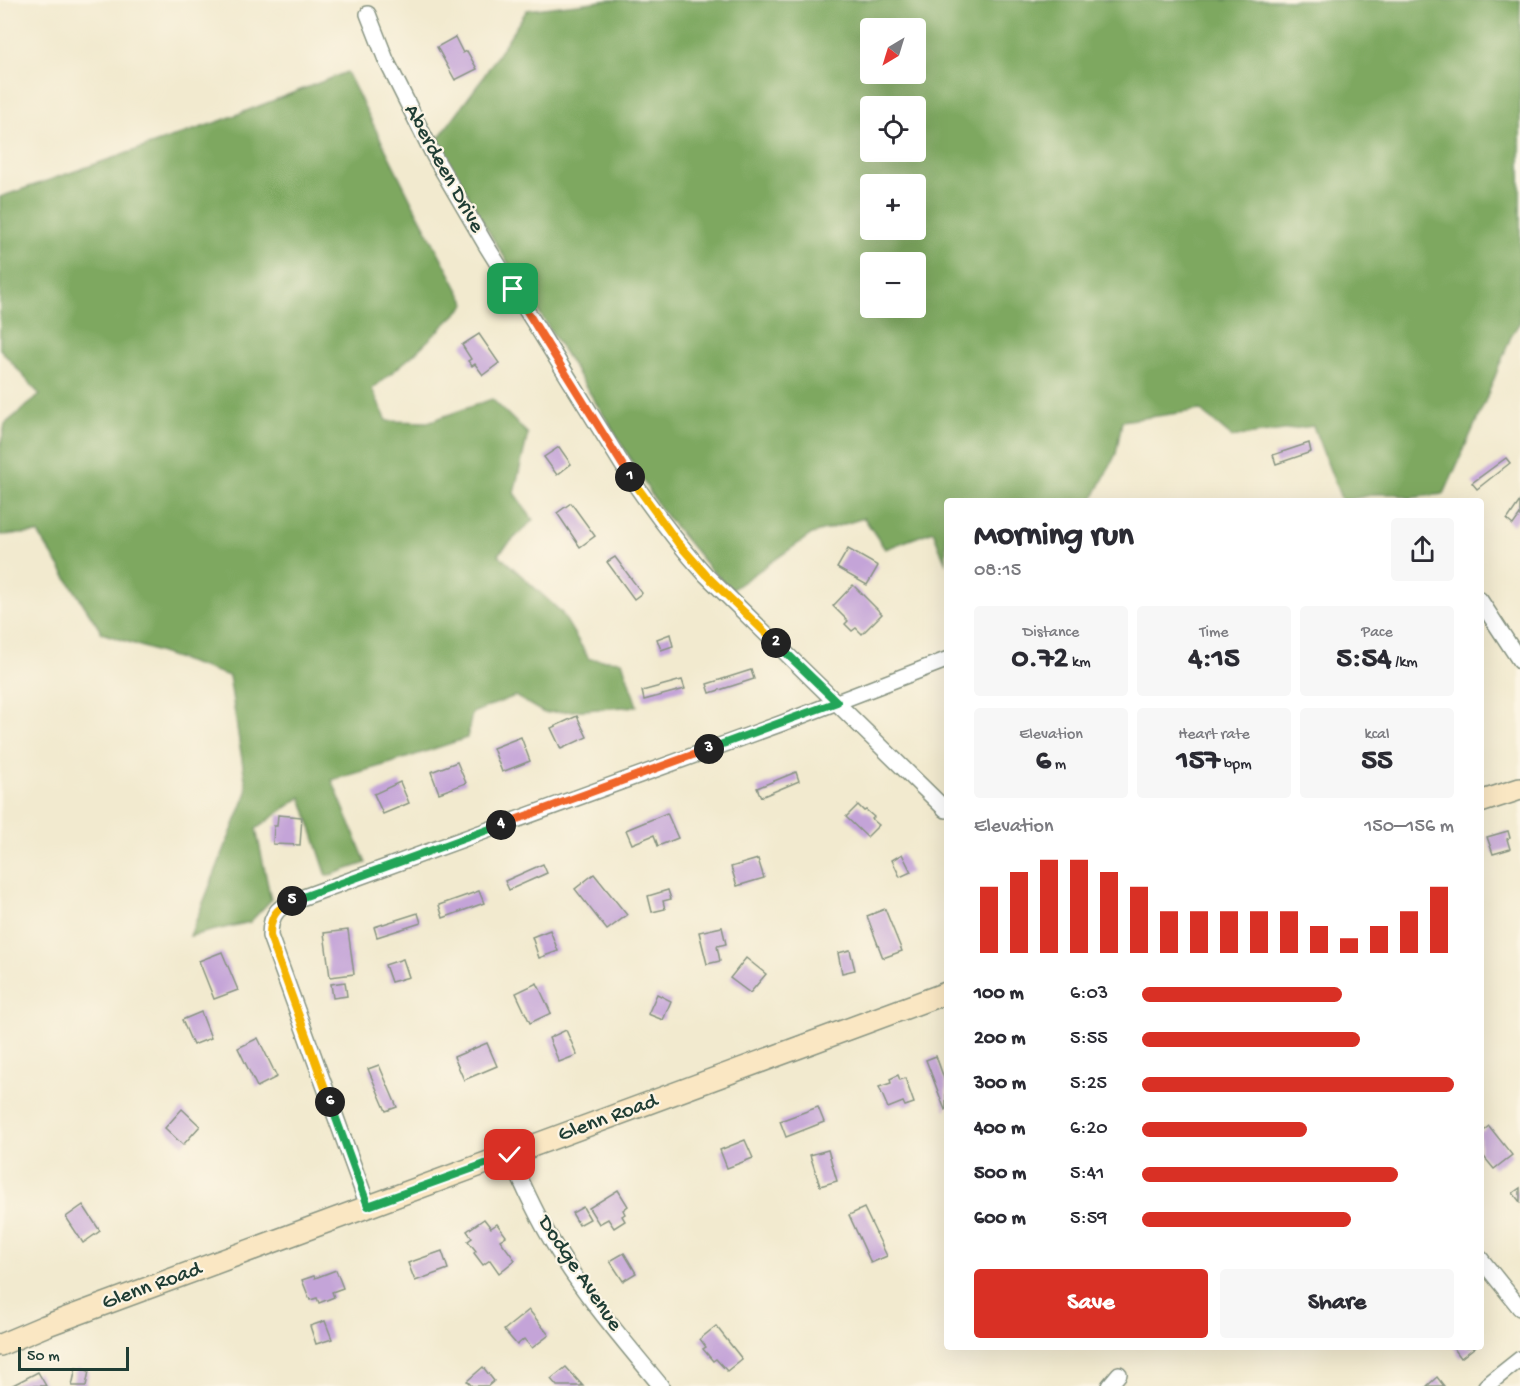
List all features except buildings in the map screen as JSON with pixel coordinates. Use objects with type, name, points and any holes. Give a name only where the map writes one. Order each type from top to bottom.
[{"type":"street","name":"Aberdeen Drive","points":[[368,14],[386,60],[434,156],[486,245],[630,477],[678,543],[706,575],[944,808]]},
{"type":"street","points":[[1484,606],[1520,661]]},
{"type":"street","points":[[368,1206],[270,936],[270,924],[279,909],[301,898],[944,661]]},
{"type":"street","points":[[1484,801],[1520,789]]},
{"type":"street","name":"Glenn Road","points":[[0,1345],[45,1326],[944,994]]},
{"type":"street","name":"Dodge Avenue","points":[[510,1155],[555,1247],[585,1291],[661,1386]]},
{"type":"street","points":[[1484,1263],[1520,1308]]},
{"type":"street","points":[[1486,1386],[1520,1359]]},
{"type":"street","points":[[1109,1386],[1119,1374]]},
{"type":"green space","points":[[611,0],[1520,0],[1520,322],[1512,334],[1444,494],[1409,498],[1396,494],[1376,494],[1341,498],[1313,426],[1232,437],[1200,410],[1122,421],[1116,454],[1094,498],[944,498],[944,559],[933,531],[885,549],[864,518],[812,534],[731,590],[711,570],[659,507],[493,239],[437,140],[480,82],[527,10]]},
{"type":"green space","points":[[347,72],[466,304],[413,355],[372,389],[387,421],[428,422],[492,399],[528,434],[514,493],[533,520],[498,554],[561,612],[589,659],[622,661],[637,706],[544,713],[515,696],[472,713],[467,738],[332,780],[366,863],[327,876],[301,797],[256,829],[271,900],[250,922],[190,936],[247,792],[229,676],[102,633],[38,533],[0,535],[0,449],[5,424],[40,395],[0,349],[0,197],[223,120]]},
{"type":"route","points":[[510,1155],[368,1206],[270,936],[273,916],[288,903],[301,898],[837,702],[706,575],[678,543],[630,477],[513,289]]}]
